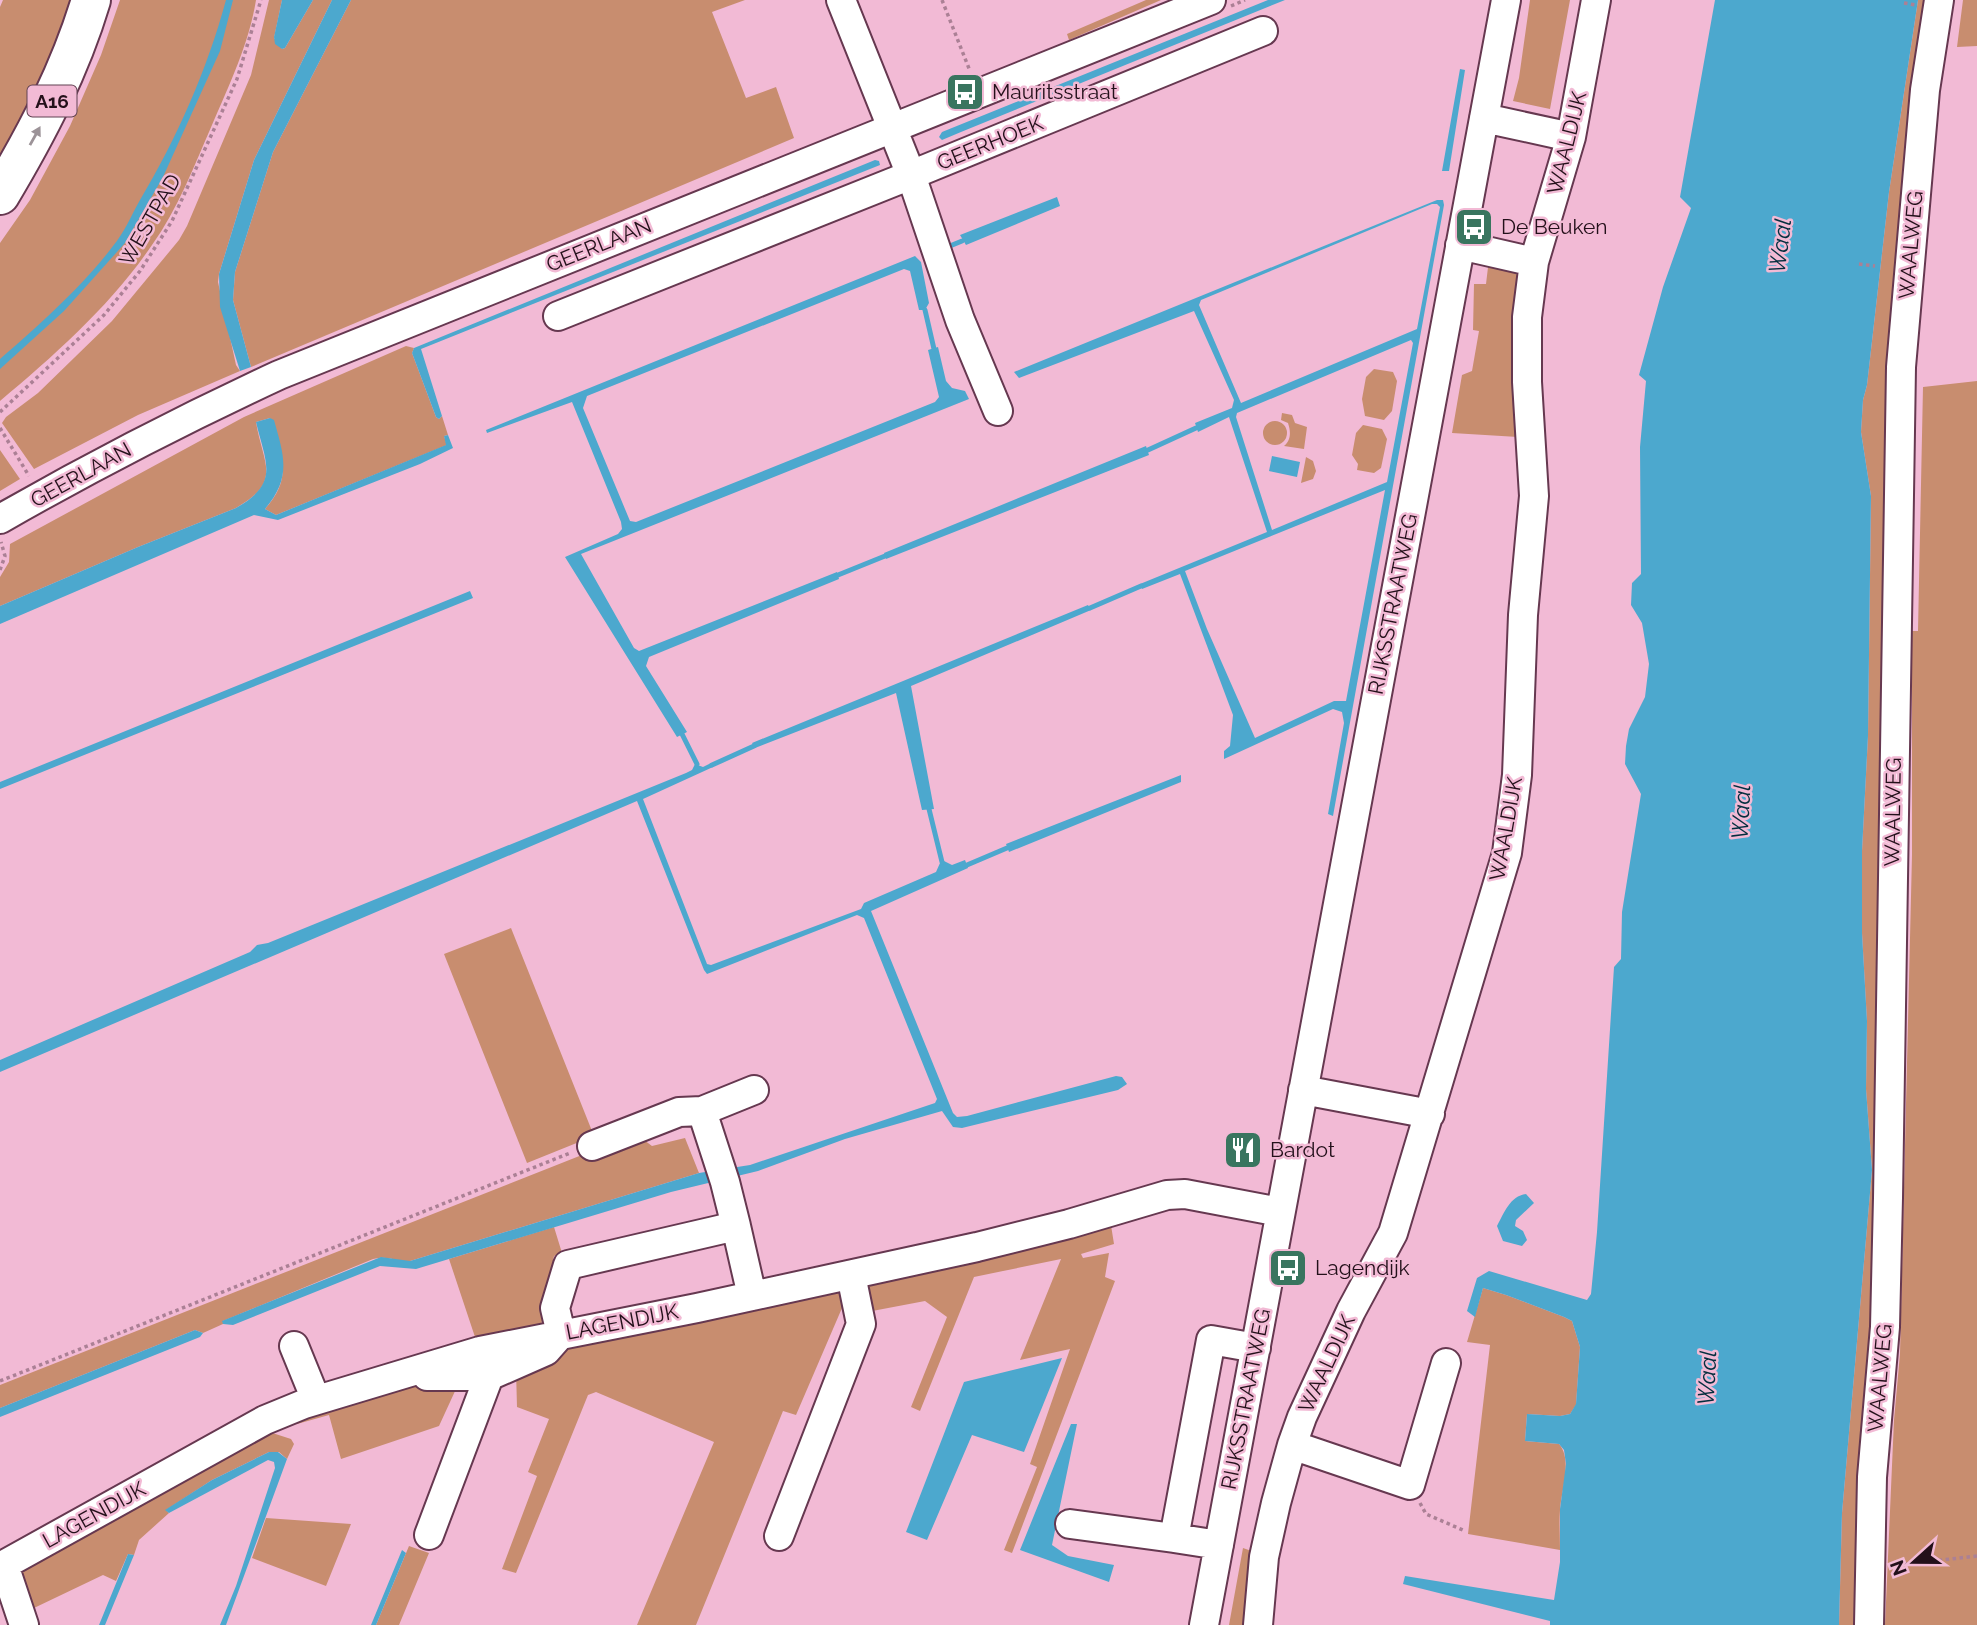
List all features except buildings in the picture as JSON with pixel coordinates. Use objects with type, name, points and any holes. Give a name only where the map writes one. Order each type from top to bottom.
[{"type":"highway","name":"A16","points":[[0,195],[38,131],[78,44],[91,0]]},
{"type":"street","points":[[841,0],[892,127]]},
{"type":"street","name":"GEERLAAN","points":[[0,519],[184,419],[267,381],[1211,0]]},
{"type":"street","name":"RIJKSSTRAATWEG","points":[[1204,1625],[1506,0]]},
{"type":"street","name":"WAALDIJK","points":[[1258,1625],[1264,1557],[1292,1445],[1302,1417],[1351,1311],[1393,1233],[1507,853],[1517,775],[1524,615],[1534,496],[1527,382],[1527,317],[1534,262],[1572,137],[1596,0]]},
{"type":"street","name":"WAALWEG","points":[[1869,1625],[1872,1478],[1885,1327],[1888,1224],[1901,366],[1925,90],[1929,3]]},
{"type":"street","name":"GEERHOEK","points":[[558,316],[1263,31]]},
{"type":"street","points":[[1484,118],[1572,137]]},
{"type":"street","name":"GEERHOEK","points":[[892,127],[960,320],[998,411]]},
{"type":"street","points":[[1460,246],[1534,262]]},
{"type":"street","points":[[592,1146],[679,1112],[702,1111],[754,1090]]},
{"type":"street","points":[[1303,1090],[1430,1114]]},
{"type":"street","points":[[702,1111],[722,1174],[752,1296]]},
{"type":"street","name":"LAGENDIJK","points":[[2,1566],[274,1416],[316,1400],[481,1351],[851,1275],[1069,1224],[1167,1195],[1185,1194],[1280,1212]]},
{"type":"street","points":[[407,1373],[421,1376],[489,1376],[546,1351],[561,1334],[555,1308],[568,1265],[736,1226]]},
{"type":"street","points":[[779,1536],[861,1324],[851,1275]]},
{"type":"street","points":[[1174,1538],[1211,1340],[1256,1348]]},
{"type":"street","points":[[294,1346],[316,1400]]},
{"type":"street","points":[[1292,1445],[1410,1485],[1446,1363]]},
{"type":"street","points":[[429,1535],[489,1376]]},
{"type":"street","points":[[1070,1524],[1219,1545]]},
{"type":"street","points":[[2,1566],[24,1625]]},
{"type":"path","name":"WESTPAD","points":[[0,412],[104,315],[140,271],[172,221],[237,79],[261,0]]},
{"type":"path","points":[[942,0],[970,71]]},
{"type":"path","points":[[1904,3],[1929,3]]},
{"type":"path","points":[[1859,264],[1875,265]]},
{"type":"path","points":[[0,428],[32,481]]},
{"type":"path","points":[[0,540],[5,556],[0,569]]},
{"type":"path","points":[[0,1381],[592,1146]]},
{"type":"path","points":[[1410,1485],[1426,1514],[1465,1531]]},
{"type":"path","points":[[1871,1567],[1977,1556]]},
{"type":"shaded area","points":[[3,0],[74,0],[43,85],[0,165],[0,7]]},
{"type":"shaded area","points":[[120,0],[256,0],[249,32],[232,79],[170,217],[136,267],[101,308],[62,347],[0,401],[0,243],[30,200],[70,126],[101,55]]},
{"type":"shaded area","points":[[269,0],[282,0],[274,38],[282,49],[313,0],[332,0],[254,160],[219,274],[218,282],[236,365],[240,371],[138,415],[34,469],[2,423],[38,393],[112,321],[179,240],[251,75]]},
{"type":"shaded area","points":[[351,0],[745,0],[712,12],[746,98],[776,87],[794,138],[251,367],[233,300],[235,272],[273,152]]},
{"type":"shaded area","points":[[1146,0],[1161,0],[1069,40],[1067,34]]},
{"type":"shaded area","points":[[1530,0],[1570,0],[1550,109],[1513,101]]},
{"type":"shaded area","points":[[1918,0],[1932,0],[1915,137],[1885,1267],[1863,1625],[1839,1625],[1842,1513],[1872,1170],[1866,1089],[1867,1021],[1862,933],[1871,496],[1861,432],[1889,192]]},
{"type":"shaded area","points":[[1963,0],[1977,0],[1977,46],[1957,47]]},
{"type":"shaded area","points":[[1489,259],[1521,267],[1518,437],[1452,433],[1462,375],[1472,371],[1479,331],[1473,330],[1474,284],[1486,284]]},
{"type":"shaded area","points":[[406,346],[414,348],[412,353],[436,417],[439,419],[442,416],[448,435],[444,436],[447,445],[276,515],[265,509],[280,486],[281,455],[270,418],[256,422],[266,471],[260,489],[251,498],[236,508],[0,606],[0,577],[9,562],[10,544],[244,417]]},
{"type":"shaded area","points":[[1374,369],[1393,372],[1397,381],[1392,411],[1384,420],[1365,416],[1362,399],[1366,377]]},
{"type":"shaded area","points":[[1977,381],[1977,1625],[1885,1625],[1894,1420],[1900,1354],[1912,855],[1912,631],[1918,631],[1923,387]]},
{"type":"shaded area","points":[[1282,413],[1292,415],[1295,423],[1307,427],[1304,449],[1284,446],[1290,433],[1288,423],[1281,420]]},
{"type":"shaded area","points":[[1275,421],[1284,424],[1287,433],[1284,442],[1275,445],[1266,442],[1263,433],[1266,424]]},
{"type":"shaded area","points":[[1363,425],[1382,429],[1387,439],[1381,468],[1374,473],[1357,470],[1358,464],[1352,455],[1356,433]]},
{"type":"shaded area","points":[[0,450],[20,479],[0,491]]},
{"type":"shaded area","points":[[1306,457],[1313,461],[1316,471],[1313,479],[1301,483]]},
{"type":"shaded area","points":[[511,928],[594,1136],[527,1163],[444,954]]},
{"type":"shaded area","points":[[640,1137],[652,1146],[685,1138],[699,1173],[410,1261],[373,1259],[223,1321],[223,1324],[203,1333],[195,1330],[0,1408],[0,1385],[587,1153]]},
{"type":"shaded area","points":[[1110,1219],[1114,1244],[1081,1254],[1083,1258],[1109,1253],[1105,1277],[1115,1281],[1012,1553],[1004,1550],[1037,1467],[1030,1464],[1070,1349],[1020,1360],[1061,1259],[974,1277],[920,1411],[911,1407],[947,1317],[925,1301],[867,1312],[861,1285]]},
{"type":"shaded area","points":[[554,1227],[562,1253],[554,1256],[541,1326],[476,1340],[449,1259]]},
{"type":"shaded area","points":[[1483,1288],[1572,1321],[1580,1347],[1576,1405],[1570,1414],[1527,1414],[1525,1441],[1559,1444],[1565,1458],[1560,1550],[1468,1534],[1490,1345],[1467,1342]]},
{"type":"shaded area","points":[[833,1289],[840,1295],[842,1308],[796,1415],[783,1411],[696,1625],[637,1625],[714,1442],[596,1392],[588,1395],[516,1573],[502,1569],[537,1476],[528,1472],[549,1419],[517,1407],[516,1370],[562,1347]]},
{"type":"shaded area","points":[[404,1383],[456,1389],[439,1426],[341,1459],[329,1415],[297,1424],[288,1423]]},
{"type":"shaded area","points":[[260,1429],[291,1439],[294,1444],[287,1459],[279,1452],[269,1452],[212,1480],[166,1510],[169,1513],[139,1540],[134,1555],[128,1554],[116,1581],[103,1575],[34,1608],[18,1574],[107,1524],[105,1518]]},
{"type":"shaded area","points":[[266,1518],[351,1524],[326,1586],[252,1558]]},
{"type":"shaded area","points":[[409,1546],[429,1553],[399,1625],[376,1625]]},
{"type":"shaded area","points":[[1243,1548],[1260,1554],[1252,1625],[1229,1625]]},
{"type":"water","points":[[226,0],[233,0],[220,51],[163,177],[125,243],[64,311],[0,369],[0,359],[74,291],[121,236],[190,103]]},
{"type":"water","points":[[282,0],[313,0],[282,49],[275,44],[274,37]]},
{"type":"water","points":[[332,0],[351,0],[273,152],[235,272],[233,300],[251,367],[240,371],[220,307],[219,274],[254,160]]},
{"type":"water","points":[[1268,0],[1285,0],[942,140],[939,137],[942,132]]},
{"type":"water","name":"Waal","points":[[1715,0],[1918,0],[1889,192],[1861,432],[1871,496],[1862,933],[1867,1021],[1866,1089],[1872,1170],[1842,1513],[1839,1625],[1550,1625],[1550,1621],[1403,1584],[1405,1576],[1554,1600],[1560,1562],[1560,1509],[1566,1464],[1564,1450],[1559,1444],[1525,1441],[1527,1414],[1570,1414],[1576,1404],[1580,1347],[1572,1321],[1506,1295],[1483,1288],[1475,1317],[1467,1311],[1477,1278],[1489,1271],[1587,1300],[1591,1294],[1614,967],[1621,959],[1622,912],[1641,794],[1625,764],[1626,746],[1629,729],[1645,697],[1649,664],[1642,623],[1631,605],[1632,583],[1641,574],[1640,447],[1646,381],[1639,375],[1663,287],[1691,208],[1680,197]]},
{"type":"water","points":[[1460,69],[1465,70],[1449,171],[1442,171]]},
{"type":"water","points":[[875,160],[879,161],[880,165],[421,349],[442,416],[439,419],[436,417],[412,353],[414,348]]},
{"type":"water","points":[[1057,197],[1060,206],[966,245],[960,235]]},
{"type":"water","points":[[1437,200],[1443,200],[1333,816],[1328,814],[1344,723],[1342,712],[1333,709],[1224,759],[1224,751],[1230,746],[1233,715],[1180,574],[1142,589],[1140,584],[1267,532],[1229,417],[1198,432],[1195,423],[1232,408],[1234,400],[1194,311],[1019,378],[1014,372]],"holes":[[[1432,204],[1440,207],[1417,329],[1241,403],[1199,305],[1201,300]],[[1411,340],[1413,343],[1387,482],[1272,530],[1236,417],[1237,413]],[[1385,490],[1346,701],[1334,701],[1255,738],[1207,629],[1185,571]]]},
{"type":"water","points":[[915,256],[921,262],[929,303],[925,310],[919,310],[910,271],[904,269],[587,396],[583,408],[630,521],[636,522],[935,402],[939,397],[928,350],[938,347],[946,381],[952,388],[965,391],[969,399],[581,554],[634,648],[639,651],[837,572],[839,579],[649,657],[646,666],[687,732],[677,737],[565,557],[618,534],[622,529],[572,402],[487,433],[486,430]]},
{"type":"water","points":[[270,418],[274,420],[283,456],[279,487],[265,509],[276,515],[446,445],[444,436],[448,435],[453,448],[420,464],[278,520],[254,515],[0,624],[0,606],[236,508],[250,499],[259,490],[266,471],[256,422]]},
{"type":"water","points":[[1146,446],[1149,455],[886,559],[884,553]]},
{"type":"water","points":[[1272,456],[1300,462],[1297,477],[1269,471]]},
{"type":"water","points":[[470,591],[473,598],[0,789],[0,782]]},
{"type":"water","points":[[1088,605],[1091,610],[911,686],[934,809],[922,810],[896,693],[755,748],[752,743]]},
{"type":"water","points":[[711,763],[713,767],[643,799],[707,964],[711,965],[861,909],[864,903],[936,872],[944,861],[952,865],[965,860],[968,868],[871,911],[953,1113],[957,1117],[967,1116],[1116,1076],[1122,1077],[1127,1084],[1118,1090],[962,1128],[953,1127],[942,1111],[845,1139],[758,1171],[671,1192],[416,1269],[380,1266],[233,1325],[223,1324],[222,1321],[381,1257],[410,1261],[699,1173],[750,1165],[935,1103],[937,1099],[864,918],[857,915],[707,974],[637,801],[0,1072],[0,1060],[250,952],[257,945],[268,943],[686,773],[692,770],[695,764],[703,767]]},
{"type":"water","points":[[1181,775],[1181,782],[1009,852],[1006,844]]},
{"type":"water","points":[[1526,1194],[1534,1203],[1516,1220],[1515,1226],[1523,1231],[1527,1240],[1522,1246],[1503,1241],[1497,1226],[1512,1202],[1520,1195]]},
{"type":"water","points":[[195,1330],[203,1333],[200,1337],[0,1417],[0,1408]]},
{"type":"water","points":[[1062,1358],[1024,1452],[972,1435],[927,1540],[906,1532],[964,1382]]},
{"type":"water","points":[[1071,1424],[1077,1424],[1052,1545],[1068,1556],[1114,1565],[1109,1582],[1020,1550]]},
{"type":"water","points":[[269,1452],[278,1452],[287,1459],[226,1625],[220,1625],[236,1586],[275,1468],[274,1462],[268,1460],[169,1513],[165,1510],[212,1480]]},
{"type":"water","points":[[402,1550],[406,1553],[376,1625],[371,1625]]},
{"type":"water","points":[[128,1554],[134,1555],[105,1625],[99,1625]]},
{"type":"waterway","points":[[945,248],[962,241]]},
{"type":"waterway","points":[[925,310],[934,349]]},
{"type":"waterway","points":[[1148,450],[1196,428]]},
{"type":"waterway","points":[[838,575],[885,556]]},
{"type":"waterway","points":[[1090,608],[1141,586]]},
{"type":"waterway","points":[[682,734],[697,764]]},
{"type":"waterway","points":[[712,765],[754,746]]},
{"type":"waterway","points":[[929,809],[942,862]]},
{"type":"waterway","points":[[967,865],[1007,848]]},
{"type":"place","name":"Mauritsstraat","points":[[965,92]]},
{"type":"place","name":"De Beuken","points":[[1474,227]]},
{"type":"place","name":"Bardot","points":[[1243,1150]]},
{"type":"place","name":"Lagendijk","points":[[1288,1268]]}]
